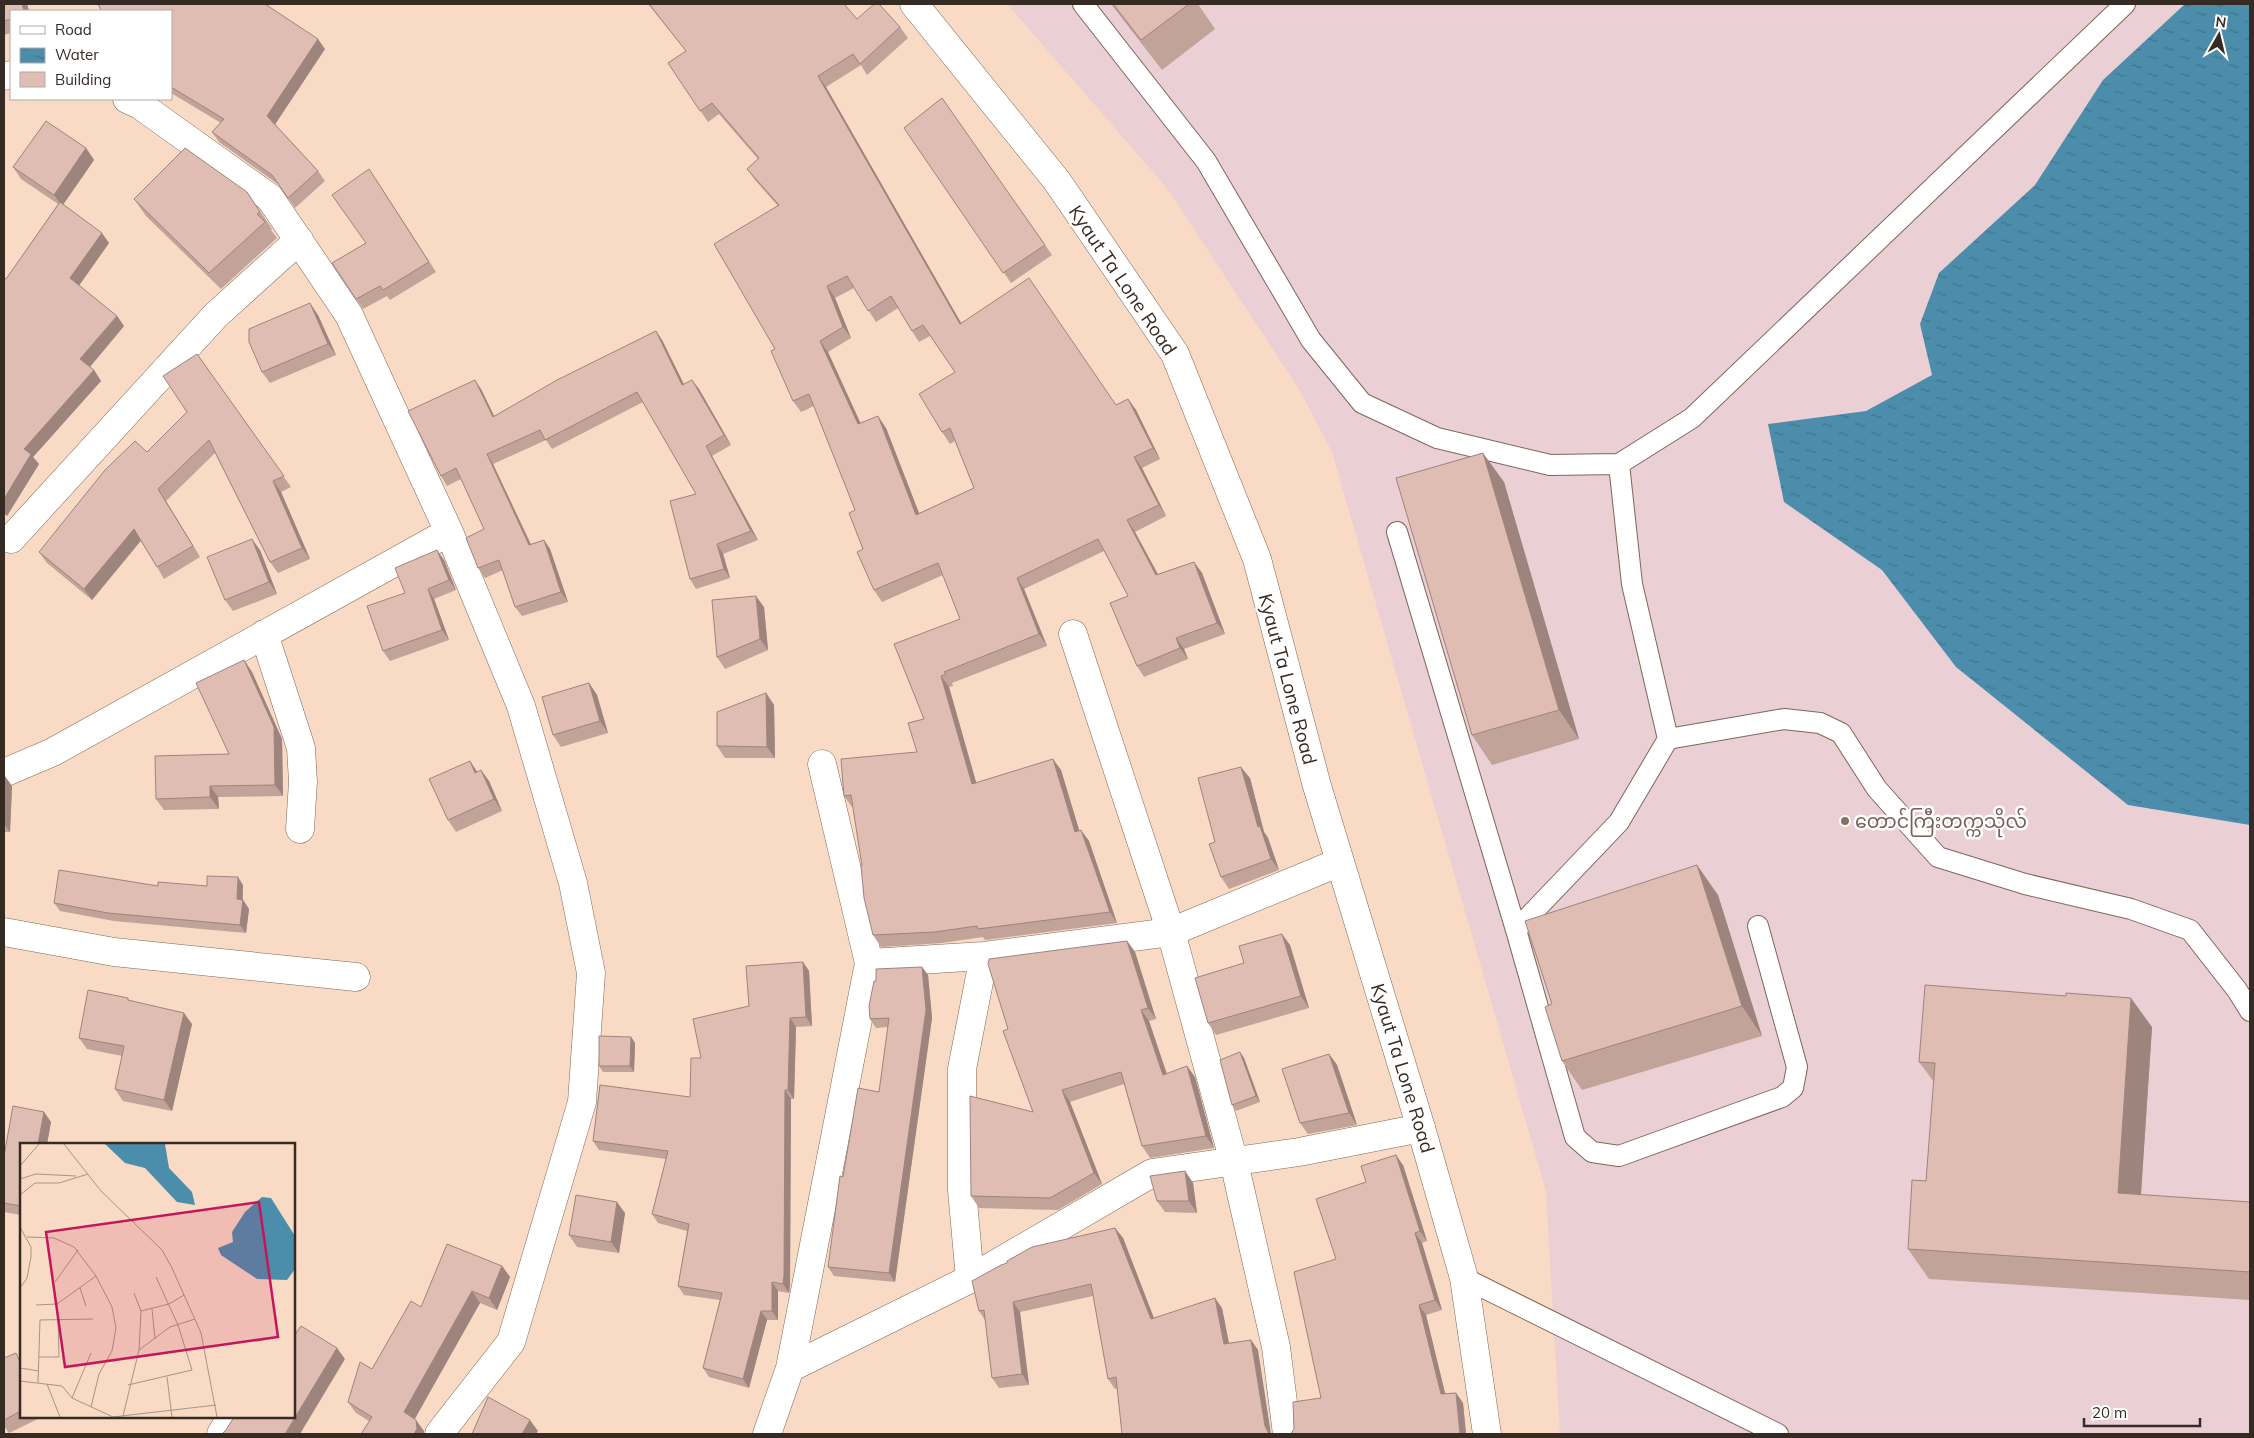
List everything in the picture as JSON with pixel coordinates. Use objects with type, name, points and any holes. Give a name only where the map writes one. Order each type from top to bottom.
[{"type":"street","name":"Kyaut Ta Lone Road","points":[[914,4],[1056,181],[1175,354],[1256,559],[1316,786],[1421,1128],[1464,1278],[1487,1434]]},
{"type":"street","points":[[129,100],[140,105],[270,198],[349,315],[449,532],[521,706],[573,883],[591,973],[582,1102],[511,1342],[439,1434]]},
{"type":"street","points":[[10,539],[216,315],[299,240]]},
{"type":"street","points":[[4,773],[53,752],[449,532]]},
{"type":"street","points":[[264,634],[301,748],[303,782],[300,829]]},
{"type":"street","points":[[1073,634],[1171,932],[1234,1162],[1276,1347],[1287,1434]]},
{"type":"street","points":[[767,1434],[790,1368],[869,963],[822,764]]},
{"type":"street","points":[[869,963],[984,956],[1171,932],[1340,862]]},
{"type":"street","points":[[4,932],[114,952],[356,978]]},
{"type":"street","points":[[970,1279],[962,1190],[962,1069],[984,956]]},
{"type":"street","points":[[790,1368],[970,1279],[1152,1174],[1299,1152],[1421,1128]]},
{"type":"street","points":[[221,1434],[230,1418]]},
{"type":"lane","points":[[1083,4],[1206,161],[1310,340],[1362,403],[1437,438],[1550,465],[1619,464],[1692,418],[2125,4]]},
{"type":"lane","points":[[1516,930],[1619,822],[1668,739],[1632,584],[1619,464]]},
{"type":"lane","points":[[1397,532],[1516,930],[1575,1137],[1592,1152],[1619,1156],[1782,1097],[1793,1088],[1797,1068],[1758,926]]},
{"type":"lane","points":[[1668,739],[1784,719],[1820,723],[1841,733],[1877,789],[1938,858],[2025,884],[2131,909],[2190,930],[2237,990],[2250,1011]]},
{"type":"lane","points":[[1464,1278],[1778,1434]]},
{"type":"shaded area","name":"တောင်ကြီးတက္ကသိုလ်","points":[[1007,4],[2250,4],[2250,1434],[1560,1434],[1546,1191],[1332,452],[1299,389],[1167,188]],"holes":[[[1657,1245],[2024,1425],[2023,1425]]]},
{"type":"water","points":[[2185,4],[2250,4],[2250,825],[2128,805],[1956,667],[1882,570],[1784,502],[1768,424],[1866,411],[1932,375],[1920,324],[1939,273],[2035,185],[2103,80]]},
{"type":"building","points":[[4,4],[22,4],[24,10],[10,10],[10,19],[4,21]]},
{"type":"building","points":[[98,4],[265,4],[318,39],[267,116],[318,171],[288,198],[272,175],[212,132],[224,119],[172,88],[172,10],[101,10]]},
{"type":"building","points":[[649,4],[844,4],[857,19],[874,4],[879,4],[900,27],[860,64],[853,54],[818,76],[960,324],[1029,278],[1116,405],[1128,399],[1153,448],[1134,457],[1159,505],[1127,520],[1156,575],[1194,562],[1217,623],[1176,638],[1180,648],[1137,666],[1110,603],[1128,596],[1098,539],[1017,578],[1039,634],[944,672],[946,674],[941,676],[972,784],[1053,759],[1075,832],[1081,830],[1110,912],[978,929],[977,926],[935,932],[873,935],[864,898],[862,866],[851,795],[844,796],[841,759],[917,752],[908,723],[924,719],[894,644],[960,619],[938,563],[874,590],[857,552],[863,549],[849,513],[855,510],[809,394],[793,401],[771,351],[775,349],[714,244],[779,205],[747,169],[759,158],[712,103],[700,111],[668,63],[686,51]],"holes":[[[847,276],[868,311],[891,296],[912,331],[923,325],[955,372],[919,394],[942,432],[950,428],[974,488],[916,515],[878,416],[858,424],[820,341],[843,327],[827,286]]]},
{"type":"building","points":[[1113,4],[1189,4],[1141,40]]},
{"type":"building","points":[[942,98],[1045,245],[1003,273],[904,128]]},
{"type":"building","points":[[46,121],[86,148],[54,195],[13,167]]},
{"type":"building","points":[[185,148],[247,192],[260,212],[257,214],[265,222],[209,273],[134,199]]},
{"type":"building","points":[[369,169],[429,262],[383,290],[380,286],[356,299],[332,263],[366,243],[332,195]]},
{"type":"building","points":[[60,202],[102,233],[70,278],[117,316],[80,359],[94,370],[24,449],[31,454],[4,499],[4,278],[6,279]]},
{"type":"building","points":[[310,303],[328,344],[262,372],[249,342],[249,329]]},
{"type":"building","points":[[656,331],[682,385],[692,380],[724,435],[706,446],[751,531],[717,544],[724,569],[690,579],[670,501],[696,494],[637,392],[545,440],[540,430],[487,454],[529,545],[544,540],[561,592],[515,607],[499,560],[478,568],[466,538],[484,529],[456,468],[441,476],[408,411],[475,380],[493,417],[557,380]]},
{"type":"building","points":[[197,354],[284,476],[273,481],[302,548],[270,562],[209,440],[158,489],[193,546],[157,567],[134,529],[84,589],[39,552],[105,470],[135,441],[147,452],[187,412],[163,376]]},
{"type":"building","points":[[1483,453],[1559,710],[1472,735],[1396,478]]},
{"type":"building","points":[[252,539],[269,582],[225,600],[207,557]]},
{"type":"building","points":[[437,550],[449,580],[428,589],[442,630],[383,651],[367,606],[405,593],[395,568]]},
{"type":"building","points":[[756,596],[760,639],[717,657],[712,600]]},
{"type":"building","points":[[244,660],[274,727],[275,785],[210,786],[210,797],[156,799],[155,756],[229,754],[196,683]]},
{"type":"building","points":[[589,683],[600,721],[553,735],[542,697]]},
{"type":"building","points":[[766,693],[767,747],[717,746],[717,712]]},
{"type":"building","points":[[470,761],[475,773],[481,770],[494,799],[448,820],[429,779]]},
{"type":"building","points":[[1241,767],[1258,827],[1260,826],[1271,859],[1221,877],[1209,844],[1215,842],[1198,778]]},
{"type":"building","points":[[1697,865],[1742,1006],[1562,1061],[1545,1007],[1552,1004],[1525,921]]},
{"type":"building","points":[[59,870],[158,886],[158,882],[207,886],[207,876],[238,877],[237,899],[243,900],[240,925],[108,913],[54,903]]},
{"type":"building","points":[[1282,934],[1301,996],[1208,1023],[1195,978],[1244,963],[1239,946]]},
{"type":"building","points":[[1127,941],[1148,1008],[1141,1010],[1163,1075],[1187,1066],[1206,1136],[1142,1146],[1121,1072],[1062,1090],[1094,1173],[1050,1198],[971,1196],[970,1096],[1033,1112],[1003,1031],[1008,1029],[988,964],[989,959]]},
{"type":"building","points":[[803,962],[806,1017],[790,1018],[788,1090],[785,1090],[783,1284],[772,1282],[772,1311],[761,1311],[743,1379],[703,1368],[722,1293],[678,1286],[689,1224],[652,1214],[668,1151],[593,1141],[600,1085],[690,1097],[691,1058],[701,1058],[693,1019],[749,1006],[746,966]]},
{"type":"building","points":[[922,967],[926,1010],[889,1273],[828,1267],[840,1176],[843,1177],[858,1088],[879,1092],[889,1018],[870,1019],[869,1006],[874,981],[876,981],[876,969]]},
{"type":"building","points":[[1925,985],[2066,996],[2066,993],[2131,998],[2118,1193],[2250,1202],[2250,1272],[1908,1249],[1912,1180],[1926,1181],[1935,1063],[1919,1062]]},
{"type":"building","points":[[88,990],[128,998],[128,1000],[184,1013],[164,1100],[115,1089],[124,1046],[79,1038]]},
{"type":"building","points":[[599,1036],[631,1037],[630,1066],[599,1066]]},
{"type":"building","points":[[1240,1052],[1256,1096],[1232,1105],[1220,1060]]},
{"type":"building","points":[[1329,1054],[1349,1113],[1300,1123],[1282,1069]]},
{"type":"building","points":[[13,1106],[44,1112],[38,1143],[20,1143],[20,1206],[4,1203],[4,1156]]},
{"type":"building","points":[[1396,1155],[1420,1231],[1415,1233],[1435,1300],[1419,1305],[1441,1394],[1456,1393],[1460,1434],[1291,1434],[1294,1429],[1293,1402],[1321,1398],[1294,1272],[1336,1259],[1316,1199],[1366,1182],[1361,1166]]},
{"type":"building","points":[[1185,1171],[1189,1201],[1157,1201],[1150,1176]]},
{"type":"building","points":[[576,1195],[617,1202],[611,1242],[569,1235]]},
{"type":"building","points":[[1115,1228],[1151,1319],[1215,1298],[1224,1344],[1251,1340],[1265,1426],[1269,1434],[1122,1434],[1116,1377],[1108,1379],[1091,1284],[1013,1302],[1022,1374],[992,1378],[984,1310],[979,1311],[972,1281],[1007,1263],[1007,1261],[1032,1247]]},
{"type":"building","points":[[447,1244],[502,1266],[489,1298],[472,1291],[404,1412],[416,1420],[417,1429],[414,1434],[361,1434],[372,1417],[348,1402],[360,1362],[372,1369],[411,1301],[421,1307]]},
{"type":"building","points":[[301,1326],[337,1348],[295,1417],[295,1335]]},
{"type":"building","points":[[16,1353],[20,1362],[20,1412],[4,1420],[4,1358]]},
{"type":"building","points":[[488,1397],[530,1420],[522,1434],[472,1434]]},
{"type":"building","points":[[233,1418],[295,1418],[285,1434],[222,1434]]},
{"type":"place","name":"တောင်ကြီးတက္ကသိုလ်","points":[[1845,821]]}]
